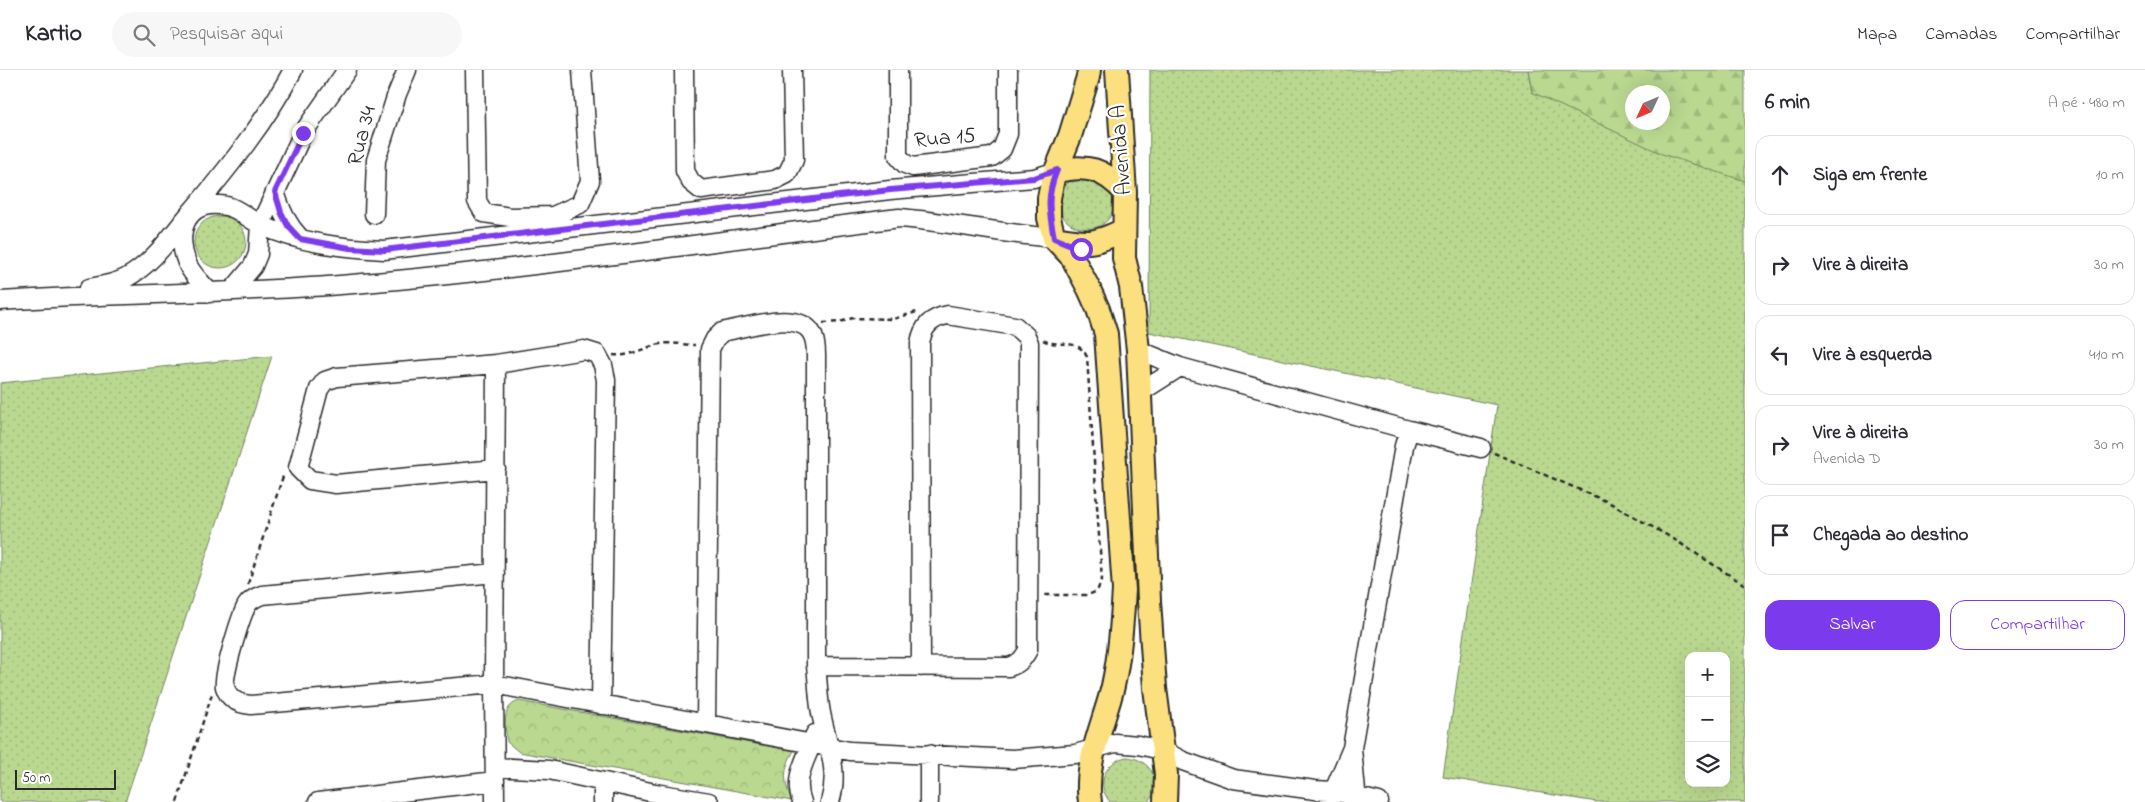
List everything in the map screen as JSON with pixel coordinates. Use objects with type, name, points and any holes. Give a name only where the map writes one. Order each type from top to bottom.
[{"type":"main road","name":"Avenida A","points":[[1057,170],[1070,136],[1089,70]]},
{"type":"main road","name":"Avenida A","points":[[1118,70],[1125,192],[1124,258],[1132,287],[1138,350],[1155,688],[1166,774],[1165,802]]},
{"type":"main road","points":[[1090,802],[1089,772],[1113,686],[1122,632],[1124,590],[1106,334],[1098,309],[1072,257],[1054,238],[1049,218],[1048,198],[1057,170],[1096,169],[1108,176],[1125,192]]},
{"type":"main road","points":[[1054,238],[1091,243],[1124,230]]},
{"type":"main road","points":[[1054,238],[1081,249],[1124,258]]},
{"type":"street","points":[[56,297],[110,284],[126,278],[166,244],[221,178],[261,123],[293,70]]},
{"type":"street","points":[[232,291],[252,266],[258,254],[260,225],[303,133],[347,70]]},
{"type":"street","name":"Rua 34","points":[[374,214],[376,160],[397,94],[407,70]]},
{"type":"street","points":[[475,70],[477,201],[484,213],[510,217],[554,216],[580,204],[590,181],[582,70]]},
{"type":"street","points":[[684,70],[685,171],[691,182],[701,190],[775,180],[787,174],[794,160],[792,70]]},
{"type":"street","name":"Rua 15","points":[[898,70],[898,156],[906,164],[913,167],[992,157],[1002,150],[1008,134],[1008,70]]},
{"type":"street","points":[[210,293],[187,264],[182,241],[185,222],[192,211],[202,206],[230,206],[260,225],[300,239],[350,248],[384,250],[890,190],[1034,178],[1057,170]]},
{"type":"street","points":[[275,192],[281,212],[288,226],[300,239]]},
{"type":"street","points":[[0,301],[163,292],[210,293],[341,285],[486,270],[899,218],[1025,236],[1054,238]]},
{"type":"street","points":[[816,666],[921,667],[1009,667],[1017,664],[1028,650],[1029,344],[1026,336],[1015,326],[948,315],[930,321],[922,330],[920,343],[921,667]]},
{"type":"street","points":[[706,724],[710,349],[715,339],[722,332],[788,320],[801,323],[811,332],[815,344],[816,666],[821,714],[830,748],[835,778],[830,802]]},
{"type":"street","points":[[496,470],[336,484],[310,480],[298,468],[318,389],[325,381],[337,378],[496,364],[584,350],[597,354],[603,365],[606,380],[601,705]]},
{"type":"street","points":[[1138,350],[1180,367],[1408,430],[1481,448]]},
{"type":"street","points":[[495,802],[496,364]]},
{"type":"street","points":[[1139,393],[1180,367]]},
{"type":"street","points":[[1331,796],[1352,748],[1408,430]]},
{"type":"street","points":[[495,574],[262,595],[252,599],[246,606],[230,653],[224,684],[232,699],[239,704],[251,705],[494,684],[850,751],[1013,759],[1046,758],[1074,754],[1115,743],[1162,750],[1182,761],[1233,779],[1315,790],[1331,796],[1379,802]]},
{"type":"street","points":[[802,802],[798,779],[812,744],[821,714]]},
{"type":"street","points":[[1352,748],[1357,799]]},
{"type":"street","points":[[929,802],[930,754]]},
{"type":"street","points":[[318,802],[495,774],[549,770],[655,793],[710,802]]},
{"type":"street","points":[[603,782],[603,802]]},
{"type":"path","points":[[1481,448],[1608,502],[1672,538],[1745,584]]},
{"type":"green space","points":[[1150,70],[1528,70],[1532,92],[1745,180],[1745,802],[1597,802],[1443,777],[1497,405],[1149,332]]},
{"type":"green space","points":[[1528,70],[1745,70],[1745,181],[1662,154],[1532,92]]},
{"type":"green space","points":[[1083,175],[1111,190],[1113,207],[1109,219],[1099,226],[1088,228],[1076,226],[1066,220],[1060,210],[1061,195],[1064,188],[1072,180]]},
{"type":"green space","points":[[220,216],[234,220],[242,228],[246,242],[242,256],[234,264],[220,268],[206,264],[198,256],[194,242],[198,228],[206,220]]},
{"type":"green space","points":[[272,356],[125,802],[0,802],[0,383]]},
{"type":"green space","points":[[519,701],[794,751],[786,769],[787,788],[792,801],[519,752],[507,742],[505,724],[509,708]]},
{"type":"green space","points":[[1126,757],[1135,758],[1142,762],[1152,773],[1155,787],[1153,795],[1148,802],[1110,802],[1106,795],[1103,788],[1104,775],[1113,764]]},
{"type":"route","points":[[303,133],[286,165],[275,192],[281,212],[288,226],[300,239],[350,248],[384,250],[890,190],[1034,178],[1057,170],[1048,198],[1049,218],[1054,238],[1081,249]]}]
